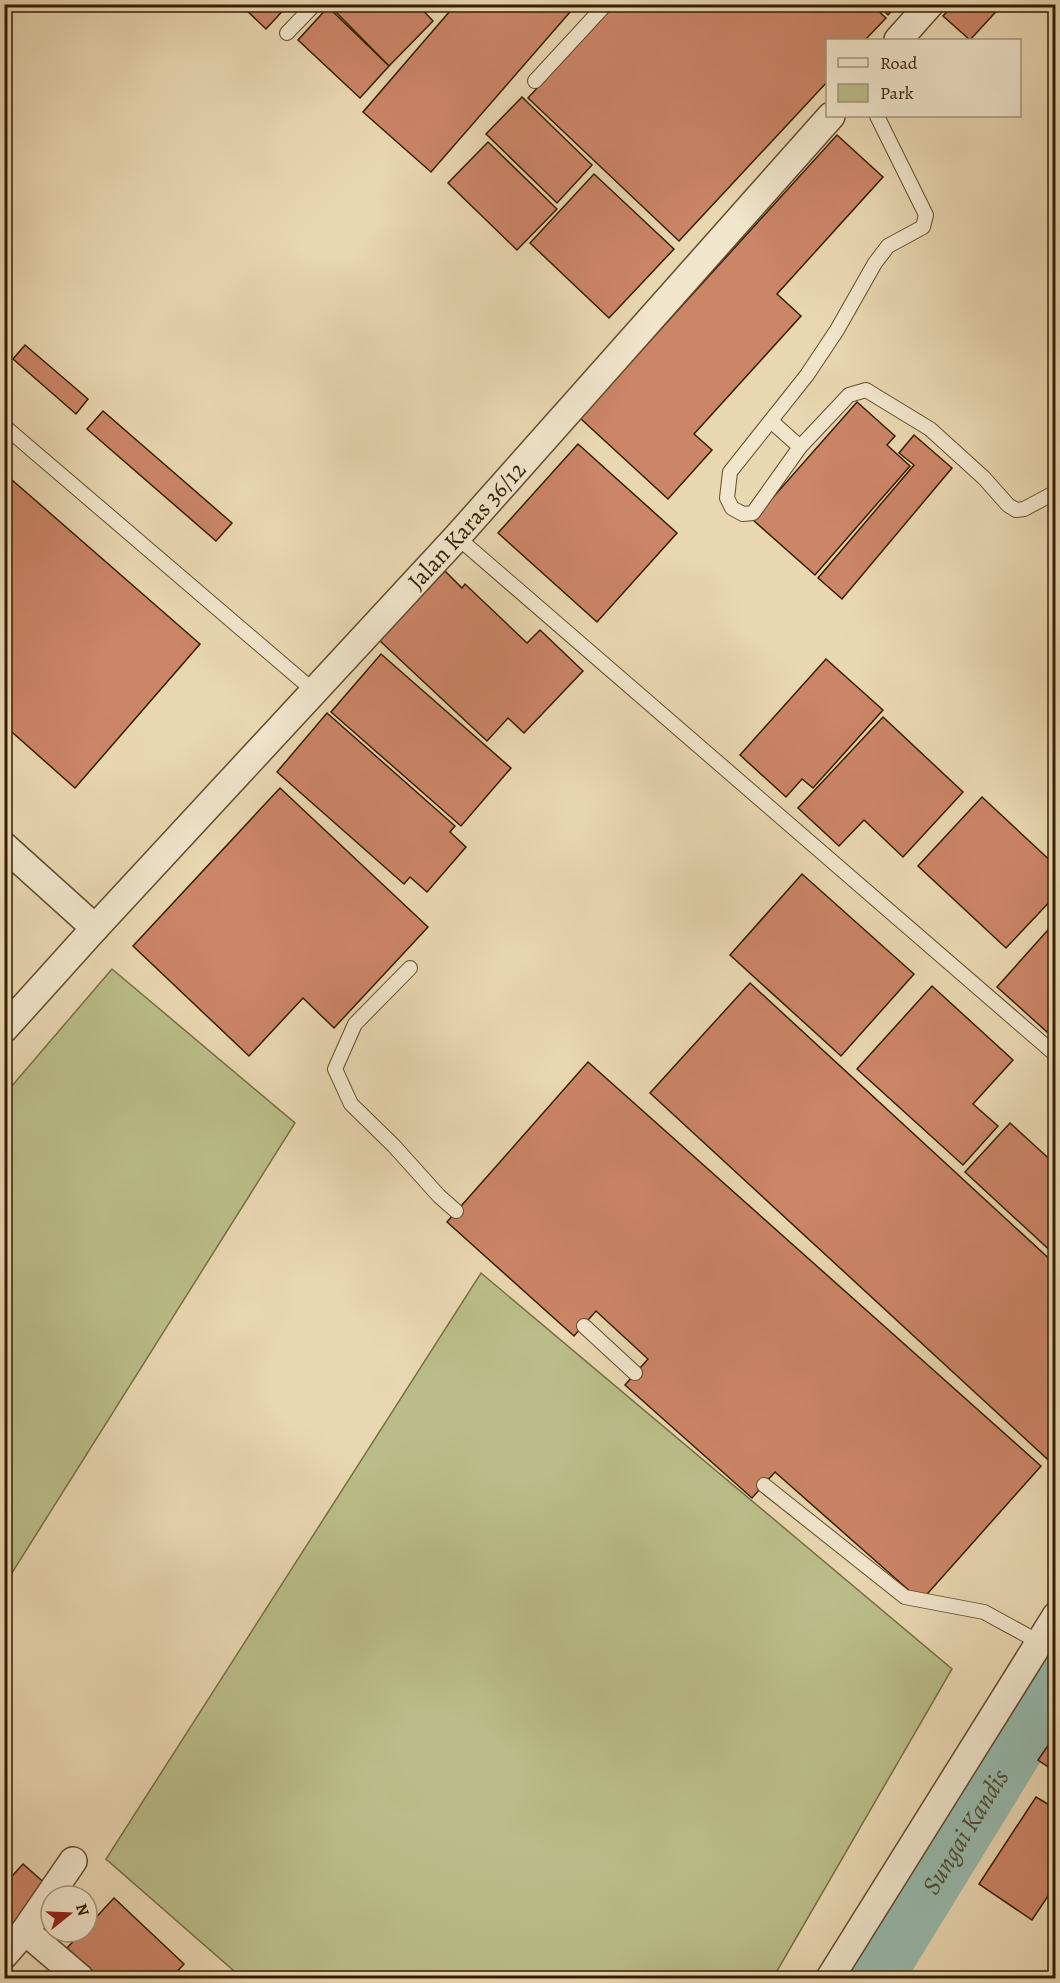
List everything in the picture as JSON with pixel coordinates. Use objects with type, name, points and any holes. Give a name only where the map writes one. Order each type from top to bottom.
[{"type":"street","points":[[899,39],[930,4]]},
{"type":"street","name":"Jalan Karas 36/12","points":[[4,1029],[457,537],[830,117]]},
{"type":"street","points":[[4,846],[95,928]]},
{"type":"street","points":[[830,1978],[1056,1616]]},
{"type":"street","points":[[4,1955],[25,1931],[73,1861]]},
{"type":"street","points":[[25,1931],[80,1978]]},
{"type":"lane","points":[[287,33],[315,4]]},
{"type":"lane","points":[[535,81],[606,4]]},
{"type":"lane","points":[[878,117],[926,214],[923,227],[888,246],[875,263],[837,330],[807,375],[730,472],[727,498],[732,508],[743,514],[753,513],[800,447],[849,395],[866,390],[930,429],[984,478],[1008,505],[1016,510],[1024,509],[1056,492]]},
{"type":"lane","points":[[771,421],[800,447]]},
{"type":"lane","points":[[4,426],[314,692]]},
{"type":"lane","points":[[457,537],[1056,1055]]},
{"type":"lane","points":[[410,968],[355,1023],[335,1069],[351,1104],[456,1211]]},
{"type":"lane","points":[[584,1326],[636,1373]]},
{"type":"lane","points":[[764,1485],[905,1597],[984,1612],[1039,1642]]},
{"type":"green space","points":[[112,969],[295,1123],[5,1584],[5,1094]]},
{"type":"green space","points":[[481,1273],[952,1669],[773,1978],[242,1978],[106,1859]]},
{"type":"building","points":[[240,4],[289,4],[266,29]]},
{"type":"building","points":[[337,4],[417,4],[433,21],[389,66],[333,9]]},
{"type":"building","points":[[456,4],[577,4],[431,172],[363,112]]},
{"type":"building","points":[[615,4],[871,4],[886,18],[866,39],[826,39],[826,83],[679,241],[528,98]]},
{"type":"building","points":[[877,4],[898,4],[888,15]]},
{"type":"building","points":[[954,4],[1003,4],[971,39],[943,16]]},
{"type":"building","points":[[328,7],[389,66],[360,98],[298,40]]},
{"type":"building","points":[[522,97],[592,165],[557,203],[486,134]]},
{"type":"building","points":[[837,135],[883,177],[777,294],[801,316],[694,434],[712,450],[668,499],[580,418]]},
{"type":"building","points":[[488,142],[557,209],[517,250],[448,183]]},
{"type":"building","points":[[594,174],[674,249],[609,318],[530,243]]},
{"type":"building","points":[[25,345],[88,399],[76,414],[13,359]]},
{"type":"building","points":[[857,402],[895,436],[887,445],[910,466],[815,575],[753,520]]},
{"type":"building","points":[[103,411],[232,523],[216,541],[87,429]]},
{"type":"building","points":[[914,435],[952,468],[842,599],[818,578],[914,465],[899,453]]},
{"type":"building","points":[[578,444],[677,533],[597,622],[498,533]]},
{"type":"building","points":[[4,473],[200,644],[75,788],[4,725]]},
{"type":"building","points":[[445,571],[462,588],[465,584],[527,643],[540,630],[583,671],[524,733],[508,718],[487,741],[379,640]]},
{"type":"building","points":[[381,654],[511,768],[461,826],[331,712]]},
{"type":"building","points":[[826,659],[883,710],[813,788],[802,779],[786,797],[740,755]]},
{"type":"building","points":[[327,713],[455,826],[450,832],[466,847],[427,892],[410,877],[404,884],[277,772]]},
{"type":"building","points":[[883,717],[963,792],[903,857],[864,820],[839,846],[798,808]]},
{"type":"building","points":[[280,788],[428,927],[334,1028],[303,998],[249,1056],[133,946]]},
{"type":"building","points":[[982,797],[1056,866],[1056,895],[1006,948],[918,866]]},
{"type":"building","points":[[802,874],[914,974],[841,1056],[730,955]]},
{"type":"building","points":[[1056,921],[1056,1040],[997,987]]},
{"type":"building","points":[[750,983],[1056,1265],[1056,1467],[650,1093]]},
{"type":"building","points":[[932,986],[1013,1060],[973,1104],[998,1126],[963,1165],[857,1069]]},
{"type":"building","points":[[588,1062],[1041,1466],[921,1601],[775,1472],[752,1498],[625,1385],[648,1359],[596,1311],[574,1336],[447,1222]]},
{"type":"building","points":[[1010,1123],[1056,1165],[1056,1256],[965,1172]]},
{"type":"building","points":[[1056,1734],[1056,1772],[1038,1760]]},
{"type":"building","points":[[1036,1797],[1056,1809],[1056,1884],[1032,1920],[979,1884]]},
{"type":"building","points":[[23,1864],[46,1884],[39,1884],[39,1896],[4,1934],[4,1885]]},
{"type":"building","points":[[114,1898],[184,1964],[171,1978],[100,1978],[67,1948],[71,1944],[99,1944],[99,1914]]},
{"type":"waterway","name":"Sungai Kandis","points":[[875,1978],[1056,1683]]}]
